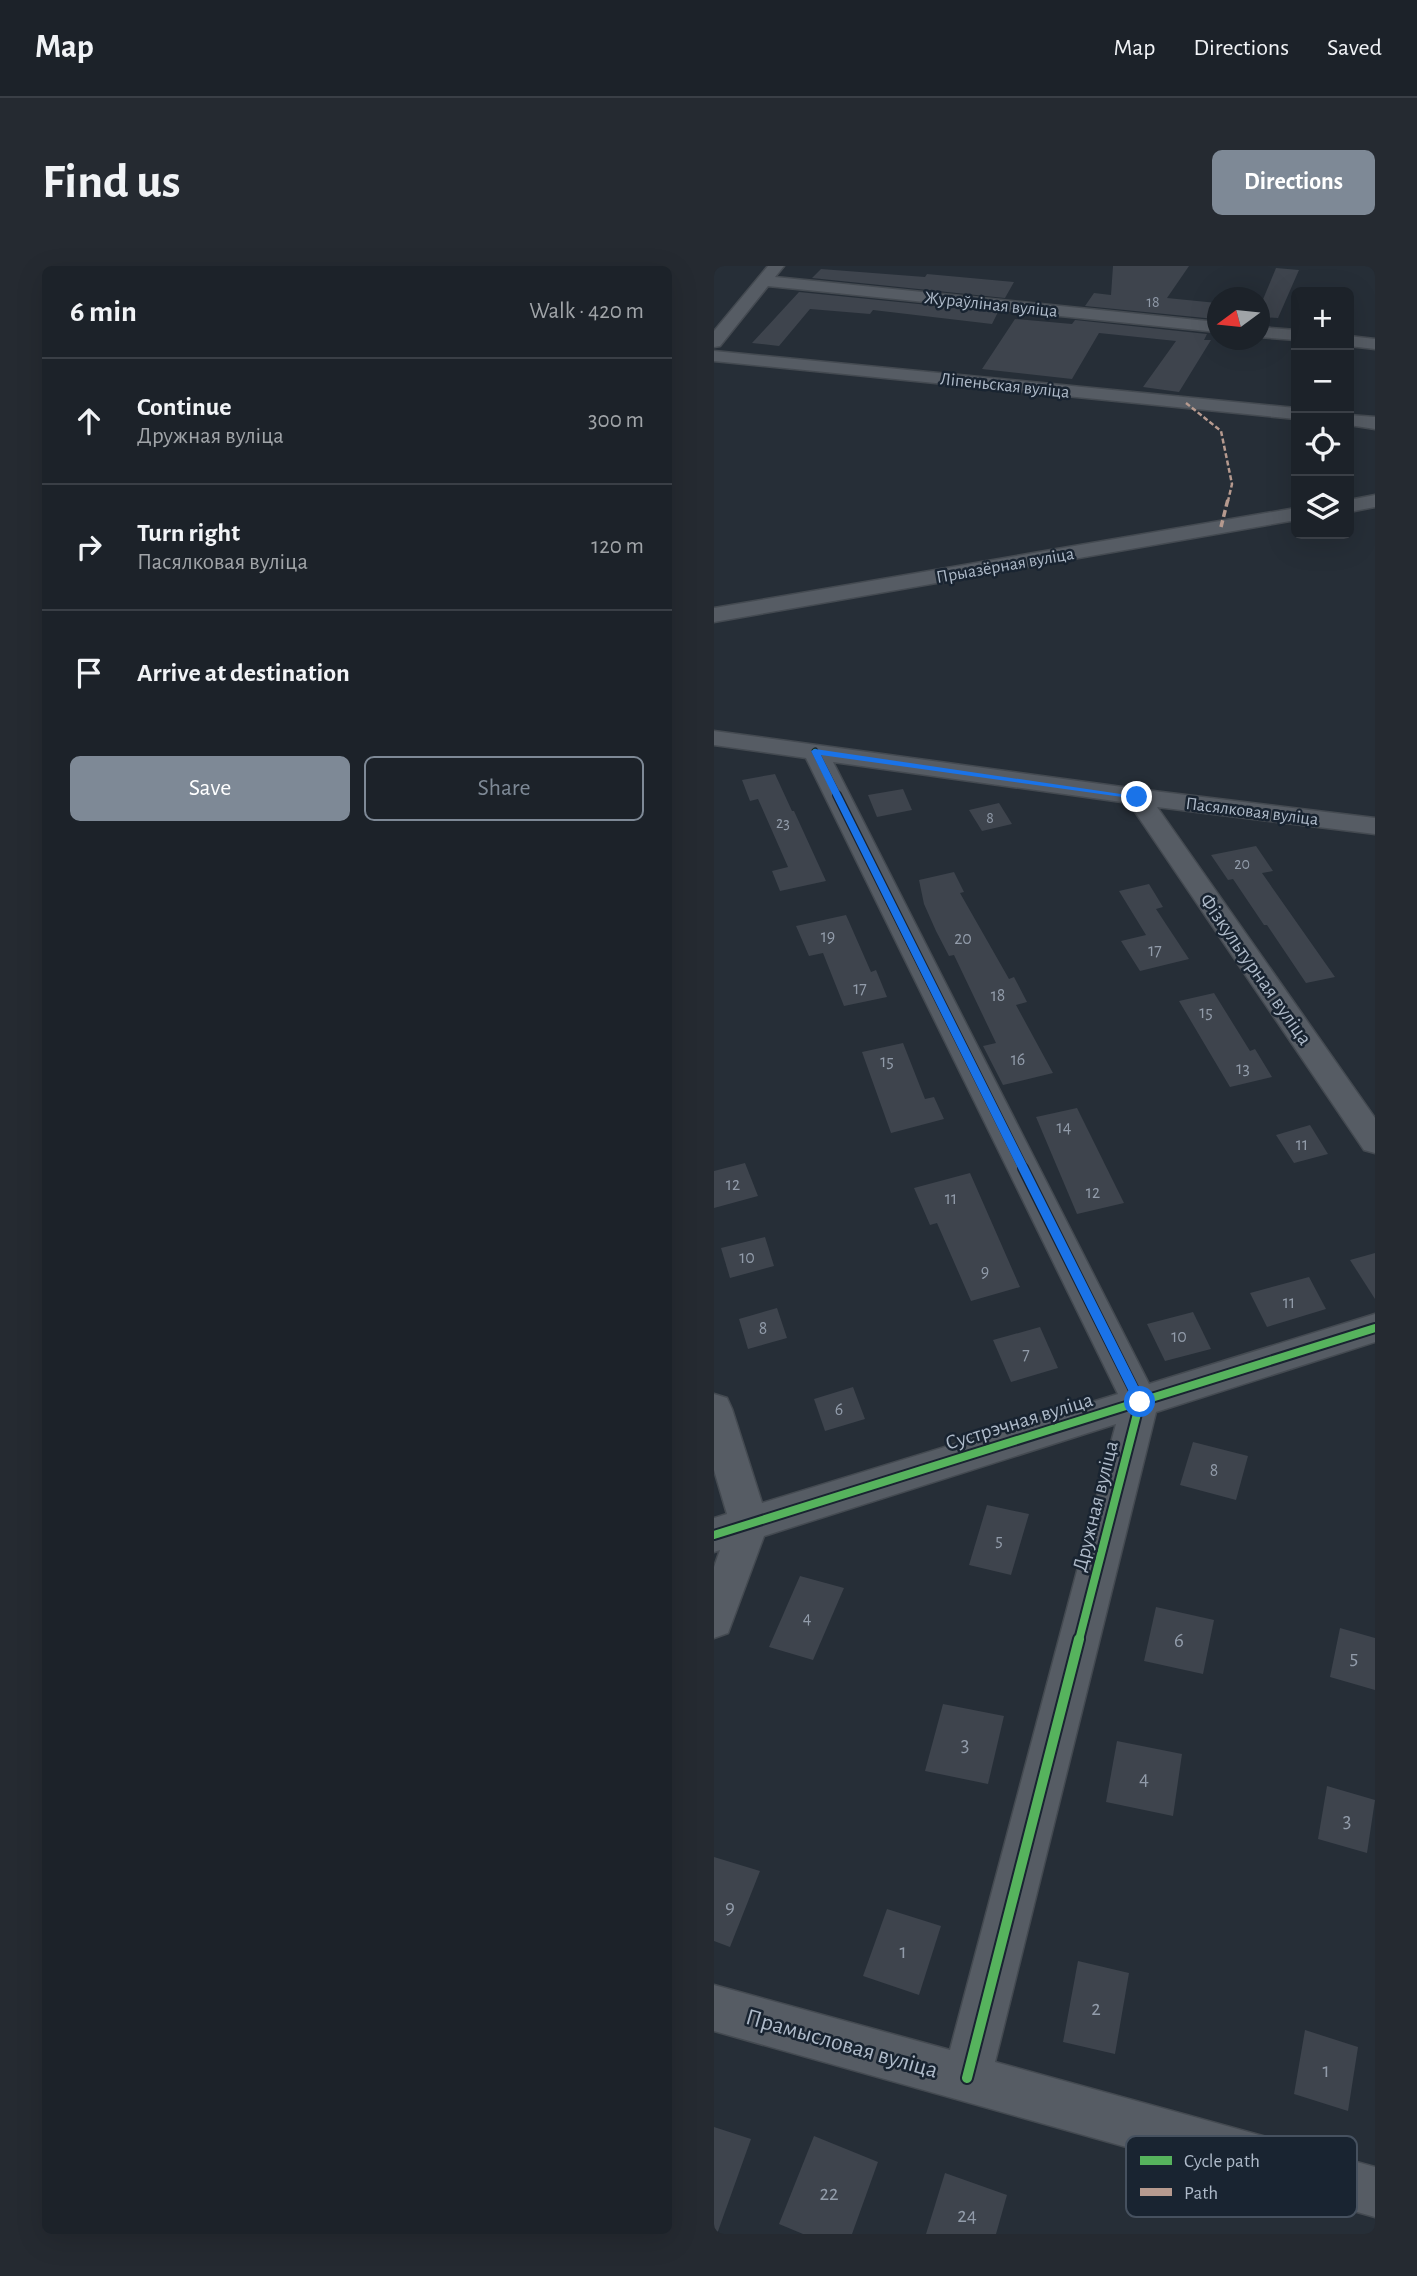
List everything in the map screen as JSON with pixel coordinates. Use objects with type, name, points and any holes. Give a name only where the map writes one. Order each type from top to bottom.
[{"type":"street","points":[[714,342],[776,266]]},
{"type":"street","name":"Жураўліная вуліца","points":[[764,281],[1207,326]]},
{"type":"street","points":[[1270,333],[1291,335]]},
{"type":"street","points":[[1354,342],[1375,344]]},
{"type":"street","name":"Ліпеньская вуліца","points":[[714,356],[1291,414]]},
{"type":"street","points":[[1354,421],[1375,423]]},
{"type":"street","points":[[1354,505],[1375,501]]},
{"type":"street","name":"Прыазёрная вуліца","points":[[714,615],[1291,515]]},
{"type":"street","name":"Пасялковая вуліца","points":[[714,738],[1137,797],[1375,826]]},
{"type":"street","points":[[815,751],[1140,1402]]},
{"type":"street","name":"Фізкультурная вуліца","points":[[1137,797],[1375,1142]]},
{"type":"street","name":"Сустрэчная вуліца","points":[[731,1530],[1375,1328]]},
{"type":"street","name":"Дружная вуліца","points":[[968,2078],[1140,1402]]},
{"type":"street","points":[[714,1409],[731,1530],[714,1620]]},
{"type":"street","name":"Прамысловая вуліца","points":[[714,2008],[1175,2136]]},
{"type":"street","name":"Прамысловая вуліца","points":[[1357,2187],[1375,2192]]},
{"type":"building","points":[[1113,266],[1189,266],[1167,298],[1207,302],[1207,318],[1085,306],[1094,293],[1111,295]]},
{"type":"building","points":[[1276,268],[1299,270],[1278,318],[1270,318],[1268,287]]},
{"type":"building","points":[[821,269],[925,277],[927,274],[1014,282],[1005,298],[812,278]]},
{"type":"building","points":[[799,292],[998,312],[992,324],[873,310],[870,314],[810,309],[779,346],[752,343]]},
{"type":"building","points":[[1015,319],[1072,324],[1075,320],[1207,334],[1204,340],[1207,340],[1207,346],[1179,392],[1143,387],[1176,341],[1099,333],[1072,379],[982,369]]},
{"type":"building","points":[[775,774],[826,881],[780,891],[772,871],[788,867],[758,799],[750,801],[742,780]]},
{"type":"building","points":[[903,789],[912,810],[877,817],[868,795]]},
{"type":"building","points":[[999,803],[1012,824],[982,831],[969,810]]},
{"type":"building","points":[[1256,846],[1273,871],[1262,873],[1335,977],[1306,983],[1233,879],[1228,880],[1211,855]]},
{"type":"building","points":[[954,872],[964,892],[960,893],[1009,979],[1014,977],[1027,1002],[1016,1005],[1053,1073],[1003,1085],[983,1046],[996,1043],[954,955],[949,956],[936,931],[924,904],[919,880]]},
{"type":"building","points":[[1149,884],[1163,907],[1156,909],[1189,959],[1140,971],[1121,941],[1146,935],[1119,891]]},
{"type":"building","points":[[846,915],[871,972],[876,970],[887,997],[844,1006],[823,953],[809,956],[796,926]]},
{"type":"building","points":[[1214,993],[1250,1051],[1255,1049],[1272,1077],[1230,1087],[1179,1001]]},
{"type":"building","points":[[903,1043],[925,1099],[934,1097],[944,1119],[891,1133],[862,1052]]},
{"type":"building","points":[[1077,1108],[1124,1203],[1077,1214],[1036,1117]]},
{"type":"building","points":[[1310,1125],[1328,1154],[1294,1163],[1276,1135]]},
{"type":"building","points":[[745,1163],[758,1196],[714,1208],[714,1171]]},
{"type":"building","points":[[970,1173],[1020,1287],[971,1301],[937,1223],[930,1225],[914,1188]]},
{"type":"building","points":[[765,1237],[774,1266],[730,1278],[721,1248]]},
{"type":"building","points":[[1375,1253],[1375,1299],[1350,1260]]},
{"type":"building","points":[[1309,1277],[1326,1309],[1267,1327],[1250,1293]]},
{"type":"building","points":[[777,1308],[787,1338],[748,1349],[739,1319]]},
{"type":"building","points":[[1193,1312],[1211,1349],[1165,1361],[1147,1324]]},
{"type":"building","points":[[1040,1327],[1058,1368],[1011,1382],[993,1340]]},
{"type":"building","points":[[853,1387],[865,1419],[825,1431],[814,1399]]},
{"type":"building","points":[[1193,1442],[1248,1456],[1236,1500],[1180,1485]]},
{"type":"building","points":[[987,1505],[1029,1514],[1011,1575],[969,1565]]},
{"type":"building","points":[[800,1576],[844,1588],[813,1660],[769,1647]]},
{"type":"building","points":[[1156,1607],[1214,1620],[1203,1674],[1144,1661]]},
{"type":"building","points":[[1340,1628],[1375,1638],[1375,1690],[1330,1677]]},
{"type":"building","points":[[943,1704],[1004,1716],[988,1784],[925,1771]]},
{"type":"building","points":[[1117,1741],[1182,1754],[1173,1816],[1106,1802]]},
{"type":"building","points":[[1327,1786],[1375,1800],[1367,1853],[1318,1839]]},
{"type":"building","points":[[714,1857],[760,1871],[730,1947],[714,1941]]},
{"type":"building","points":[[887,1909],[941,1926],[919,1995],[863,1976]]},
{"type":"building","points":[[1078,1961],[1129,1973],[1115,2054],[1063,2042]]},
{"type":"building","points":[[1305,2030],[1358,2047],[1348,2111],[1294,2094]]},
{"type":"building","points":[[714,2127],[751,2139],[717,2234],[714,2234]]},
{"type":"building","points":[[814,2136],[878,2162],[852,2234],[803,2234],[779,2224]]},
{"type":"building","points":[[945,2173],[1007,2195],[996,2234],[926,2234]]},
{"type":"marked path","points":[[1186,403],[1221,431],[1232,484],[1221,527]]},
{"type":"cycle path","points":[[815,751],[1140,1402],[967,2078]]},
{"type":"cycle path","points":[[714,1535],[1375,1328]]},
{"type":"route","points":[[1137,797],[815,751],[1140,1402]]}]
